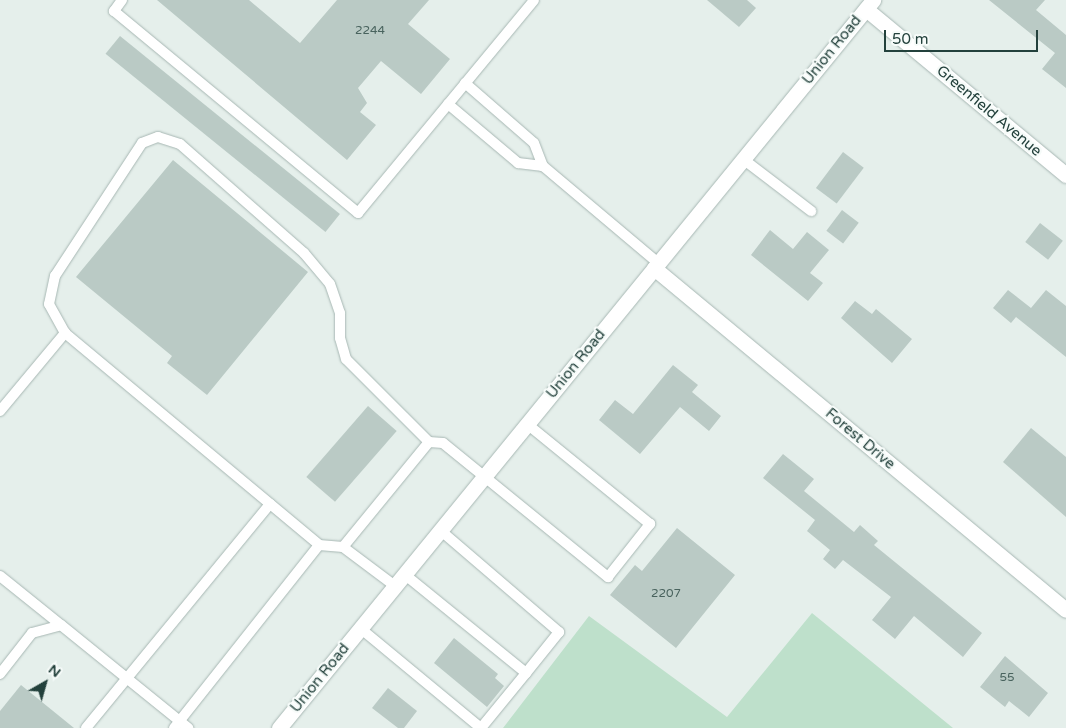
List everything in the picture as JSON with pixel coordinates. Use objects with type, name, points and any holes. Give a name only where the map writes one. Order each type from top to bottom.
[{"type":"main road","name":"Union Road","points":[[279,728],[870,3]]},
{"type":"main road","name":"Greenfield Avenue","points":[[870,3],[1066,174]]},
{"type":"main road","name":"Forest Drive","points":[[656,265],[1066,610]]},
{"type":"lane","points":[[122,0],[114,11],[358,213],[534,0]]},
{"type":"lane","points":[[464,83],[534,143],[543,166],[656,265]]},
{"type":"lane","points":[[448,104],[518,163],[543,166]]},
{"type":"lane","points":[[526,673],[399,580],[343,547],[318,544],[65,333],[50,304],[55,276],[142,143],[158,136],[180,144],[304,253],[330,284],[340,313],[340,338],[346,359],[429,442],[442,443],[608,576],[650,524],[527,424]]},
{"type":"lane","points":[[743,159],[811,211]]},
{"type":"lane","points":[[0,412],[65,333]]},
{"type":"lane","points":[[343,547],[429,442]]},
{"type":"lane","points":[[86,728],[270,504]]},
{"type":"lane","points":[[360,628],[481,728],[526,673],[559,632],[440,530]]},
{"type":"lane","points":[[177,724],[318,544]]},
{"type":"lane","points":[[0,576],[127,678],[177,724],[188,728]]},
{"type":"lane","points":[[0,674],[32,633],[61,624]]},
{"type":"green space","points":[[812,613],[953,728],[503,728],[589,616],[727,717]]},
{"type":"building","points":[[157,0],[249,0],[300,43],[337,0],[429,0],[408,24],[450,59],[421,94],[381,61],[358,88],[367,103],[360,112],[376,125],[347,160]]},
{"type":"building","points":[[707,0],[747,0],[756,8],[739,27]]},
{"type":"building","points":[[989,0],[1045,0],[1036,10],[1066,35],[1066,88],[1042,69],[1055,53]]},
{"type":"building","points":[[120,36],[340,214],[325,232],[106,54]]},
{"type":"building","points":[[843,152],[864,168],[837,204],[816,188]]},
{"type":"building","points":[[173,160],[308,272],[207,395],[167,363],[172,356],[76,277]]},
{"type":"building","points":[[842,210],[859,223],[843,243],[826,231]]},
{"type":"building","points":[[1040,223],[1063,241],[1048,260],[1025,242]]},
{"type":"building","points":[[770,230],[793,249],[807,232],[829,250],[810,273],[823,283],[808,301],[751,255]]},
{"type":"building","points":[[1008,290],[1031,308],[1046,290],[1066,306],[1066,357],[1016,317],[1011,323],[993,308]]},
{"type":"building","points":[[855,301],[872,314],[876,309],[912,339],[892,363],[841,318]]},
{"type":"building","points":[[673,365],[698,385],[692,392],[721,416],[709,431],[680,407],[640,454],[599,420],[615,400],[633,414]]},
{"type":"building","points":[[368,406],[397,431],[335,502],[306,477]]},
{"type":"building","points":[[1031,428],[1066,457],[1066,517],[1003,462]]},
{"type":"building","points":[[783,454],[814,479],[804,491],[854,532],[860,525],[878,541],[874,545],[982,633],[963,657],[914,616],[895,639],[872,620],[891,597],[843,560],[835,569],[823,559],[830,550],[807,531],[815,520],[763,478]]},
{"type":"building","points":[[677,528],[735,575],[676,648],[610,595],[635,565],[642,571]]},
{"type":"building","points":[[454,638],[498,674],[495,678],[504,686],[487,707],[434,663]]},
{"type":"building","points":[[1005,656],[1048,693],[1029,717],[1009,701],[1005,707],[980,687]]},
{"type":"building","points":[[21,685],[74,728],[0,728],[0,711]]},
{"type":"building","points":[[388,688],[417,711],[404,728],[398,728],[372,708]]}]
